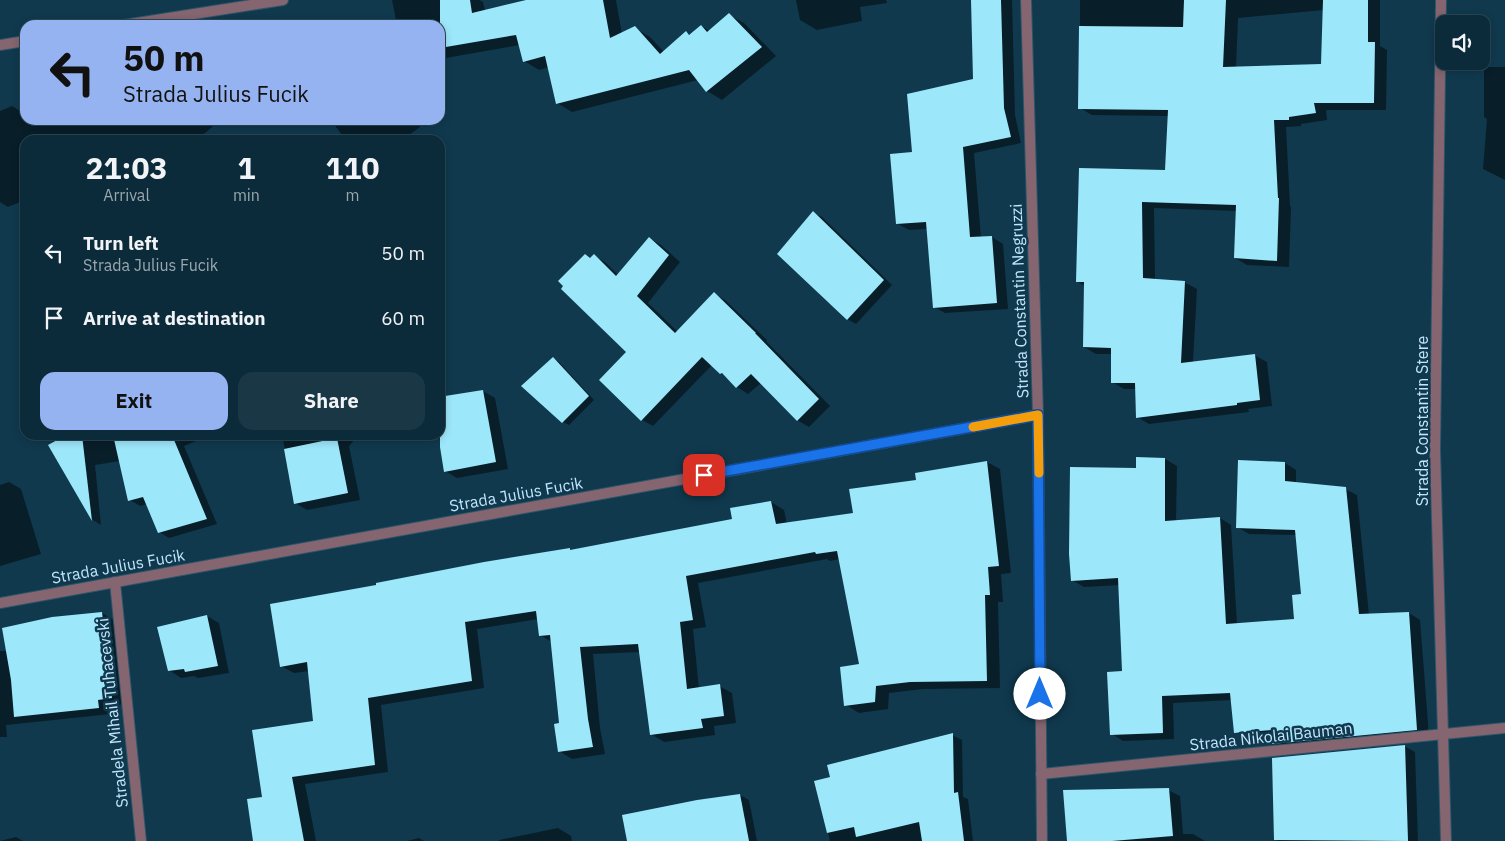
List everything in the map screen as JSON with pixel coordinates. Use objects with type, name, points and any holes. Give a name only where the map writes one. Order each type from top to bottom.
[{"type":"street","points":[[156,20],[283,0]]},
{"type":"street","name":"Strada Constantin Negruzzi","points":[[1026,0],[1038,415],[1042,841]]},
{"type":"street","name":"Strada Constantin Stere","points":[[1441,0],[1436,450],[1446,841]]},
{"type":"street","points":[[0,44],[20,42]]},
{"type":"street","name":"Strada Julius Fucik","points":[[0,603],[1038,415]]},
{"type":"street","name":"Stradela Mihail Tuhacevski","points":[[114,582],[141,841]]},
{"type":"street","name":"Strada Nikolai Bauman","points":[[1041,774],[1505,728]]},
{"type":"building","points":[[440,0],[470,0],[472,13],[526,0],[603,0],[610,38],[635,26],[660,54],[686,31],[689,35],[701,25],[707,32],[729,13],[762,47],[706,92],[689,70],[556,104],[545,56],[523,62],[516,35],[445,47],[445,20],[440,20]]},
{"type":"building","points":[[971,0],[1001,0],[1004,108],[1011,137],[963,147],[970,237],[992,236],[997,303],[933,308],[926,222],[896,224],[890,154],[912,152],[907,94],[973,79]]},
{"type":"building","points":[[1184,0],[1226,0],[1223,67],[1321,64],[1323,0],[1368,0],[1368,42],[1375,42],[1374,103],[1314,103],[1316,113],[1289,117],[1289,120],[1274,120],[1279,198],[1277,261],[1234,258],[1236,205],[1142,202],[1143,278],[1185,281],[1181,363],[1255,354],[1260,400],[1237,403],[1237,405],[1136,418],[1135,383],[1111,383],[1111,348],[1083,347],[1084,282],[1076,282],[1079,168],[1165,170],[1168,110],[1078,109],[1079,26],[1183,27]]},
{"type":"building","points":[[813,211],[884,280],[847,320],[777,254]]},
{"type":"building","points":[[649,237],[669,255],[637,296],[675,333],[714,292],[819,399],[797,421],[751,374],[736,388],[722,373],[720,374],[702,357],[641,421],[599,380],[626,352],[561,289],[563,286],[558,281],[585,254],[590,258],[594,254],[616,276]]},
{"type":"building","points":[[553,357],[589,396],[562,423],[521,386]]},
{"type":"building","points":[[483,390],[496,462],[444,472],[440,440],[445,440],[445,396]]},
{"type":"building","points":[[57,440],[83,440],[92,521],[48,445]]},
{"type":"building","points":[[114,440],[174,440],[207,519],[158,533],[143,497],[128,501]]},
{"type":"building","points":[[327,440],[337,440],[348,493],[294,504],[284,449]]},
{"type":"building","points":[[1136,457],[1165,458],[1165,521],[1220,517],[1226,624],[1294,619],[1292,595],[1301,594],[1295,530],[1236,528],[1238,460],[1285,462],[1285,481],[1346,487],[1359,614],[1409,612],[1417,730],[1272,744],[1272,730],[1234,733],[1230,693],[1162,696],[1163,733],[1110,735],[1107,672],[1122,671],[1118,578],[1071,581],[1069,554],[1070,467],[1136,468]]},
{"type":"building","points":[[987,461],[999,566],[988,567],[990,595],[985,595],[987,681],[910,682],[876,686],[875,702],[844,706],[840,667],[859,664],[837,551],[816,554],[815,552],[686,576],[693,620],[680,622],[687,689],[720,684],[724,716],[701,719],[703,728],[650,735],[638,644],[580,647],[593,747],[558,752],[554,724],[559,723],[550,635],[539,636],[536,611],[465,622],[472,681],[368,698],[375,765],[292,777],[304,841],[253,841],[247,799],[262,797],[252,730],[313,721],[307,662],[280,667],[270,604],[376,585],[376,583],[484,562],[570,548],[570,550],[732,519],[730,508],[771,501],[776,524],[853,513],[849,489],[916,480],[915,473]]},
{"type":"building","points":[[102,612],[112,698],[98,700],[99,708],[14,717],[11,680],[2,628],[52,617]]},
{"type":"building","points":[[207,615],[218,666],[185,672],[184,669],[168,671],[157,627]]},
{"type":"building","points":[[953,733],[954,793],[958,792],[964,841],[922,841],[919,822],[856,837],[854,827],[827,833],[814,781],[830,777],[827,765]]},
{"type":"building","points":[[1405,745],[1408,841],[1274,840],[1272,758]]},
{"type":"building","points":[[1169,788],[1173,836],[1112,841],[1067,841],[1063,790]]},
{"type":"building","points":[[740,794],[749,841],[627,841],[622,815],[697,800]]},
{"type":"slow traffic","points":[[973,427],[1038,415],[1039,473]]},
{"type":"route","points":[[704,475],[1038,415],[1040,694]]}]
